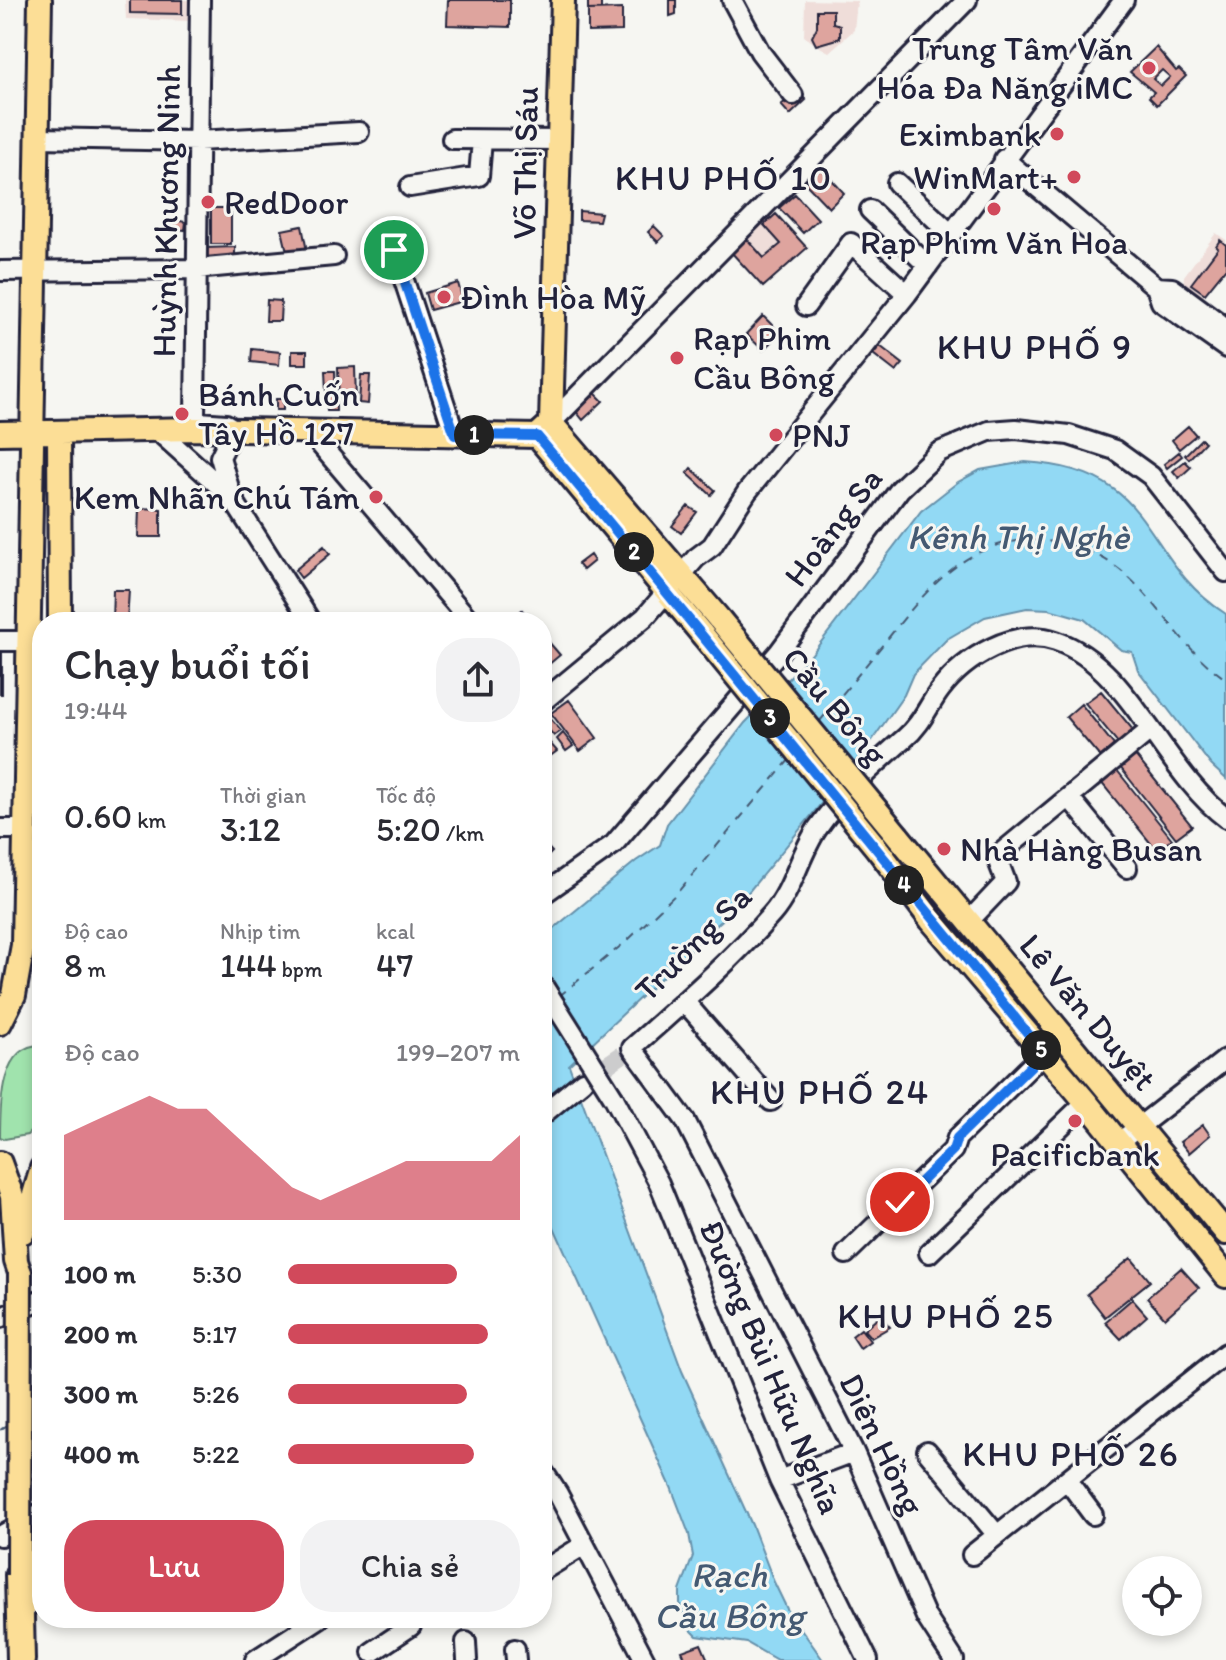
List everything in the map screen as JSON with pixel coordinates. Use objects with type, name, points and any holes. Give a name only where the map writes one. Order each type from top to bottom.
[{"type":"highway","points":[[21,1660],[19,1616],[31,1583]]},
{"type":"main road","points":[[0,1023],[14,995],[21,966],[40,0]]},
{"type":"main road","name":"Võ Thị Sáu","points":[[544,430],[560,140],[563,0]]},
{"type":"main road","points":[[0,433],[234,429],[455,435],[544,430],[682,575],[711,627]]},
{"type":"main road","points":[[59,433],[60,612]]},
{"type":"main road","points":[[32,485],[46,479],[61,484]]},
{"type":"main road","name":"Cầu Bông","points":[[711,627],[898,836]]},
{"type":"main road","name":"Cầu Bông","points":[[711,627],[879,851]]},
{"type":"main road","name":"Lê Văn Duyệt","points":[[898,836],[1226,1233]]},
{"type":"main road","name":"Lê Văn Duyệt","points":[[879,851],[931,920],[1086,1102],[1226,1276]]},
{"type":"main road","points":[[0,1163],[0,1198]]},
{"type":"main road","points":[[0,1163],[15,1214],[19,1265],[31,1583]]},
{"type":"main road","points":[[19,1265],[32,1198]]},
{"type":"street","name":"Huỳnh Khương Ninh","points":[[200,0],[195,417],[200,422],[226,424],[234,429]]},
{"type":"street","points":[[732,0],[760,52],[793,95]]},
{"type":"street","points":[[544,430],[967,0]]},
{"type":"street","points":[[552,694],[650,611],[682,575],[699,546],[733,501],[747,492],[907,294],[1124,0]]},
{"type":"street","points":[[38,138],[198,141],[359,132]]},
{"type":"street","points":[[452,139],[560,140]]},
{"type":"street","points":[[410,187],[479,176],[482,140]]},
{"type":"street","points":[[1002,162],[1040,186],[1049,199],[1156,287],[1161,302],[1226,348]]},
{"type":"street","points":[[897,183],[951,234]]},
{"type":"street","points":[[870,210],[928,266]]},
{"type":"street","points":[[806,306],[851,243],[907,294]]},
{"type":"street","points":[[394,250],[455,435]]},
{"type":"street","points":[[0,271],[195,269],[334,256]]},
{"type":"street","points":[[1156,287],[1172,288],[1226,328]]},
{"type":"street","points":[[232,498],[220,457],[234,429]]},
{"type":"street","name":"Hoàng Sa","points":[[552,888],[614,844],[779,652],[900,489],[939,452],[989,431],[1016,429],[1069,435],[1115,450],[1151,476],[1226,572]]},
{"type":"street","points":[[308,430],[463,612]]},
{"type":"street","points":[[158,431],[232,498],[305,612]]},
{"type":"street","name":"Trường Sa","points":[[632,1048],[774,911],[817,830],[874,762],[919,724],[940,691],[974,658],[1014,640],[1056,641],[1085,657],[1125,693],[1186,781],[1226,818]]},
{"type":"street","points":[[0,641],[29,641]]},
{"type":"street","points":[[968,922],[1006,882],[998,861],[1001,853],[1150,730]]},
{"type":"street","points":[[1069,797],[1127,868]]},
{"type":"street","points":[[0,829],[25,829]]},
{"type":"street","name":"Đường Bùi Hữu Nghĩa","points":[[552,1000],[614,1098],[659,1183],[779,1480],[868,1660]]},
{"type":"street","points":[[684,1001],[771,1101]]},
{"type":"street","name":"Diên Hồng","points":[[632,1048],[685,1120],[854,1452],[926,1617],[954,1660]]},
{"type":"street","points":[[846,1254],[953,1150],[957,1138],[1044,1053]]},
{"type":"street","points":[[1118,1143],[1226,1059]]},
{"type":"street","points":[[552,1107],[583,1081]]},
{"type":"street","points":[[929,1253],[1086,1102]]},
{"type":"street","points":[[0,1318],[32,1304]]},
{"type":"street","points":[[972,1555],[1226,1353]]},
{"type":"street","points":[[927,1451],[997,1535]]},
{"type":"street","points":[[779,1480],[854,1452]]},
{"type":"street","points":[[1067,1480],[1093,1515]]},
{"type":"street","points":[[552,1485],[645,1660]]},
{"type":"street","points":[[0,1536],[32,1518]]},
{"type":"street","points":[[552,1565],[584,1545]]},
{"type":"street","points":[[255,1660],[305,1628]]},
{"type":"street","points":[[372,1652],[408,1628]]},
{"type":"shaded area","points":[[125,0],[193,0],[193,21],[126,19]]},
{"type":"shaded area","points":[[805,0],[857,1],[854,30],[829,52],[816,45],[804,36]]},
{"type":"shaded area","points":[[772,210],[807,248],[763,287],[731,252]]},
{"type":"shaded area","points":[[1216,233],[1226,240],[1226,268],[1201,300],[1183,287],[1184,276]]},
{"type":"green space","points":[[32,1046],[32,1130],[27,1135],[5,1139],[0,1137],[5,1078],[18,1054]]},
{"type":"water","name":"Kênh Thị Nghè","points":[[1025,462],[1069,469],[1101,481],[1125,499],[1144,520],[1177,568],[1198,592],[1226,614],[1226,779],[1211,765],[1138,670],[1132,652],[1121,650],[1084,619],[1049,609],[1027,608],[985,617],[947,639],[913,674],[904,695],[866,749],[737,906],[569,1065],[682,1371],[787,1609],[823,1660],[777,1660],[747,1643],[697,1636],[688,1627],[680,1604],[680,1591],[693,1556],[689,1534],[671,1487],[552,1224],[552,930],[660,845],[667,824],[745,723],[811,655],[921,511],[958,482],[980,470]]},
{"type":"pier","points":[[32,1319],[32,1486],[0,1504],[0,1335]]},
{"type":"building","points":[[130,0],[182,0],[182,14],[130,13]]},
{"type":"building","points":[[448,0],[510,0],[510,27],[447,25]]},
{"type":"building","points":[[588,0],[601,0],[601,10],[588,10]]},
{"type":"building","points":[[670,0],[676,0],[676,14],[670,16]]},
{"type":"building","points":[[622,9],[622,31],[588,32],[588,10]]},
{"type":"building","points":[[817,10],[833,10],[833,23],[840,25],[840,38],[816,45],[812,37],[817,27]]},
{"type":"building","points":[[1156,47],[1176,71],[1179,69],[1186,76],[1157,105],[1149,97],[1154,92],[1130,72]],"holes":[[[1162,70],[1170,77],[1161,86],[1153,79]]]},
{"type":"building","points":[[798,92],[806,100],[790,115],[781,105]]},
{"type":"building","points":[[821,168],[844,193],[829,208],[805,183]]},
{"type":"building","points":[[795,194],[818,219],[803,233],[779,208]]},
{"type":"building","points":[[211,208],[231,208],[231,244],[211,244]]},
{"type":"building","points":[[579,211],[601,213],[599,221],[579,220]]},
{"type":"building","points":[[776,214],[807,248],[763,287],[731,252],[746,238],[764,258],[781,244],[764,225]]},
{"type":"building","points":[[167,219],[186,222],[185,230],[166,227]]},
{"type":"building","points":[[302,226],[307,251],[288,256],[282,230]]},
{"type":"building","points":[[654,226],[664,236],[658,242],[648,232]]},
{"type":"building","points":[[1220,240],[1226,245],[1226,268],[1205,294],[1191,284],[1218,248],[1216,246]]},
{"type":"building","points":[[235,247],[235,258],[205,259],[205,248]]},
{"type":"building","name":"Đình Hòa Mỹ","points":[[458,283],[463,301],[430,310],[425,293]]},
{"type":"building","points":[[267,300],[281,301],[280,321],[266,321]]},
{"type":"building","points":[[763,316],[780,333],[763,350],[746,334]]},
{"type":"building","points":[[880,346],[903,364],[896,372],[873,354]]},
{"type":"building","points":[[252,349],[280,352],[279,365],[251,362]]},
{"type":"building","points":[[292,351],[307,351],[307,364],[292,364]]},
{"type":"building","points":[[355,367],[356,401],[339,402],[338,368]]},
{"type":"building","points":[[325,371],[335,371],[336,411],[327,411]]},
{"type":"building","points":[[361,375],[370,375],[368,404],[359,403]]},
{"type":"building","points":[[594,392],[603,401],[583,420],[575,410]]},
{"type":"building","points":[[276,399],[283,399],[283,410],[276,410]]},
{"type":"building","points":[[1188,426],[1196,435],[1179,449],[1172,440]]},
{"type":"building","points":[[1201,439],[1205,442],[1189,459],[1185,455]]},
{"type":"building","points":[[1179,452],[1182,456],[1167,468],[1164,464]]},
{"type":"building","points":[[1185,461],[1191,467],[1179,478],[1173,471]]},
{"type":"building","points":[[691,468],[715,490],[711,495],[687,473]]},
{"type":"building","points":[[688,506],[697,512],[681,533],[672,526]]},
{"type":"building","points":[[139,508],[161,509],[161,537],[138,537]]},
{"type":"building","points":[[324,546],[330,554],[301,578],[295,570]]},
{"type":"building","points":[[590,555],[594,561],[583,570],[578,564]]},
{"type":"building","points":[[113,590],[129,590],[128,612],[112,612]]},
{"type":"building","points":[[552,646],[560,655],[552,662]]},
{"type":"building","points":[[2,651],[2,694],[0,694]]},
{"type":"building","points":[[1101,691],[1134,731],[1118,743],[1085,703]]},
{"type":"building","points":[[569,700],[597,738],[580,751],[552,712]]},
{"type":"building","points":[[1081,704],[1114,745],[1100,757],[1066,717]]},
{"type":"building","points":[[552,720],[561,731],[554,736],[552,734]]},
{"type":"building","points":[[563,733],[573,746],[566,751],[557,739]]},
{"type":"building","points":[[1135,755],[1192,826],[1176,838],[1120,767]]},
{"type":"building","points":[[1116,769],[1172,839],[1157,851],[1100,781]]},
{"type":"building","points":[[1203,1125],[1210,1135],[1189,1153],[1180,1142]]},
{"type":"building","points":[[1131,1258],[1150,1281],[1105,1317],[1087,1294]]},
{"type":"building","points":[[1181,1268],[1199,1288],[1165,1318],[1147,1298]]},
{"type":"building","points":[[1132,1299],[1147,1316],[1121,1339],[1105,1322]]},
{"type":"building","points":[[880,1316],[890,1327],[871,1338],[864,1330]]},
{"type":"building","points":[[861,1329],[870,1341],[860,1348],[852,1336]]},
{"type":"building","points":[[701,1644],[708,1660],[686,1660],[682,1651]]},
{"type":"ferry route","points":[[819,722],[937,582],[975,554],[997,545],[1021,541],[1067,544],[1112,564],[1134,583],[1197,655],[1226,679]]},
{"type":"ferry route","points":[[558,997],[628,940],[677,893],[790,759]]},
{"type":"ferry route","points":[[0,1430],[9,1424]]},
{"type":"tunnel","points":[[585,1080],[632,1048]]},
{"type":"place","name":"Trung Tâm Văn Hóa Đa Năng iMC","points":[[1149,68]]},
{"type":"place","name":"Eximbank","points":[[1057,134]]},
{"type":"place","name":"WinMart+","points":[[1074,177]]},
{"type":"place","name":"RedDoor","points":[[208,202]]},
{"type":"place","name":"Rạp Phim Văn Hoa","points":[[994,209]]},
{"type":"place","name":"Đình Hòa Mỹ","points":[[444,297]]},
{"type":"place","name":"Rạp Phim Cầu Bông","points":[[677,358]]},
{"type":"place","name":"Bánh Cuốn Tây Hồ 127","points":[[182,414]]},
{"type":"place","name":"PNJ","points":[[776,435]]},
{"type":"place","name":"Kem Nhãn Chú Tám","points":[[376,497]]},
{"type":"place","name":"Nhà Hàng Busan","points":[[944,849]]},
{"type":"place","name":"Pacificbank","points":[[1075,1121]]},
{"type":"district","name":"KHU PHỐ 10","points":[[724,177]]},
{"type":"district","name":"KHU PHỐ 9","points":[[1035,346]]},
{"type":"district","name":"KHU PHỐ 24","points":[[820,1091]]},
{"type":"district","name":"KHU PHỐ 25","points":[[946,1315]]},
{"type":"district","name":"KHU PHỐ 26","points":[[1071,1453]]},
{"type":"route","points":[[394,250],[455,435],[537,436],[879,851],[931,920],[1044,1053],[957,1138],[953,1150],[900,1202]]},
{"type":"water label","name":"Rạch Cầu Bông","points":[[729,1594]]}]
